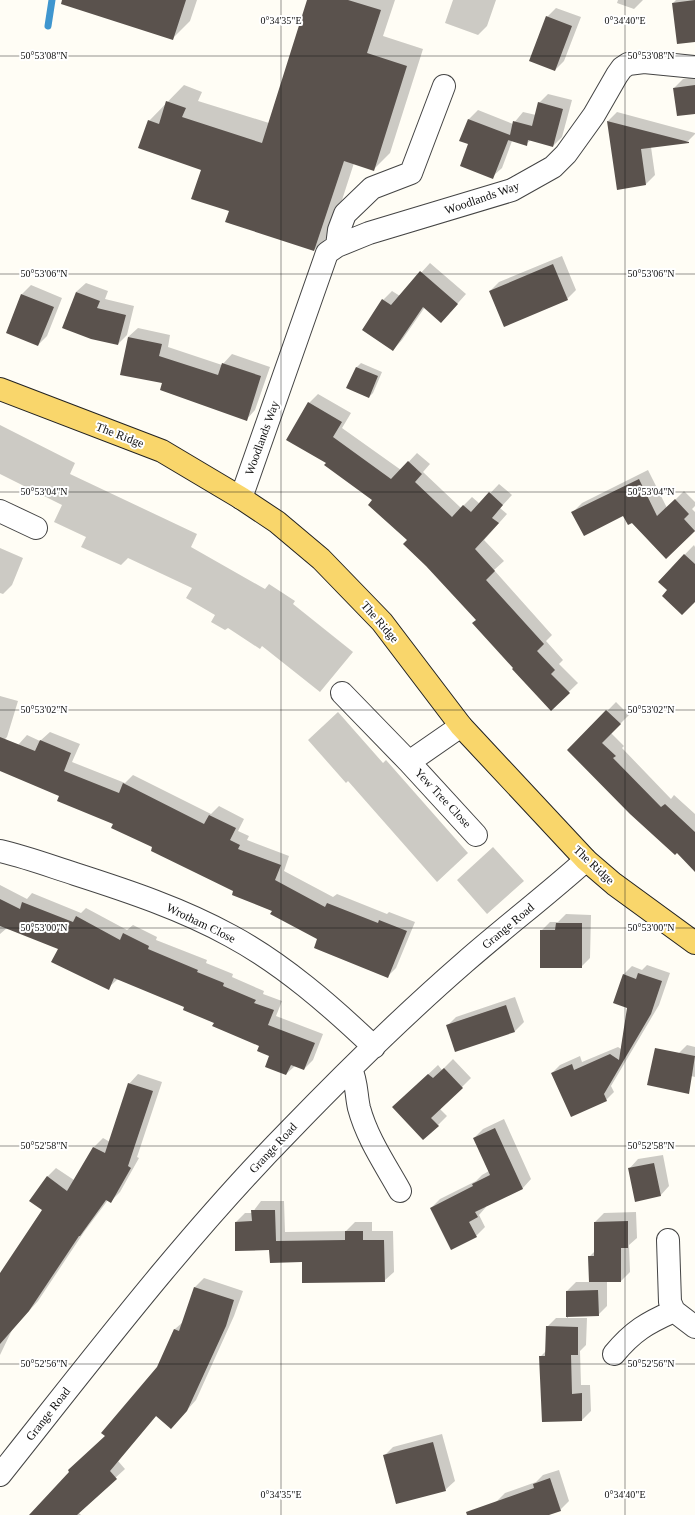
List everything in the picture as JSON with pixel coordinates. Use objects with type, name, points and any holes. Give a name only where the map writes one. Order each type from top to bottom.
[{"type":"main road","name":"The Ridge","points":[[0,389],[162,451],[241,498],[277,522],[321,559],[376,617],[461,726],[586,860],[614,884],[695,943]]},
{"type":"street","name":"Woodlands Way","points":[[241,498],[327,254],[337,246],[369,233],[512,190],[553,167],[574,143],[594,115],[616,75],[628,64],[644,62],[695,67]]},
{"type":"street","points":[[337,246],[339,230],[345,214],[372,188],[411,173],[444,86]]},
{"type":"street","points":[[0,511],[36,528]]},
{"type":"street","name":"Yew Tree Close","points":[[342,693],[410,762],[476,835]]},
{"type":"street","name":"Yew Tree Close","points":[[410,762],[461,726]]},
{"type":"street","name":"Wrotham Close","points":[[0,851],[24,857],[130,892],[175,909],[230,936],[273,962],[374,1047]]},
{"type":"street","name":"Grange Road","points":[[0,1475],[111,1335],[213,1213],[288,1131],[465,961],[586,860]]},
{"type":"street","points":[[351,1069],[356,1081],[359,1107],[368,1133],[400,1191]]},
{"type":"street","points":[[668,1240],[670,1302],[674,1311],[695,1327]]},
{"type":"street","points":[[614,1354],[626,1339],[645,1324],[674,1311]]},
{"type":"building","points":[[62,0],[186,0],[173,40],[61,4]]},
{"type":"building","points":[[307,0],[348,0],[381,10],[367,53],[407,66],[374,171],[344,161],[314,251],[225,222],[229,211],[191,199],[201,170],[138,148],[148,120],[159,124],[166,101],[186,108],[182,117],[262,143]]},
{"type":"building","points":[[695,0],[695,42],[677,44],[672,3]]},
{"type":"building","points":[[546,16],[572,26],[555,71],[529,61]]},
{"type":"building","points":[[695,85],[695,114],[677,116],[673,88]]},
{"type":"building","points":[[538,102],[563,109],[553,147],[528,140],[527,146],[508,140],[493,179],[460,166],[468,144],[459,141],[468,119],[510,135],[513,121],[532,126]]},
{"type":"building","points":[[607,121],[689,143],[641,149],[646,185],[617,190]]},
{"type":"building","points":[[553,264],[568,300],[504,327],[489,291]]},
{"type":"building","points":[[420,271],[458,304],[441,323],[423,307],[393,351],[362,330],[382,299],[391,305]]},
{"type":"building","points":[[76,292],[100,301],[97,308],[126,315],[118,345],[91,339],[62,328]]},
{"type":"building","points":[[21,294],[54,307],[38,346],[6,333]]},
{"type":"building","points":[[128,337],[162,344],[159,356],[218,375],[222,363],[261,376],[247,421],[160,390],[162,383],[120,375]]},
{"type":"building","points":[[356,367],[378,376],[369,398],[346,388]]},
{"type":"building","points":[[308,402],[342,422],[333,437],[391,479],[408,461],[422,474],[415,482],[452,517],[463,505],[471,512],[489,492],[503,505],[492,518],[499,523],[475,549],[495,571],[486,580],[544,644],[537,651],[555,670],[551,674],[570,693],[551,711],[472,623],[476,620],[426,566],[403,544],[407,540],[368,505],[372,500],[324,465],[326,463],[286,440]]},
{"type":"building","points":[[639,479],[657,516],[675,499],[689,514],[684,519],[695,531],[666,559],[632,523],[628,525],[623,516],[584,536],[571,512]]},
{"type":"building","points":[[684,554],[695,564],[695,602],[682,615],[662,596],[667,590],[658,582]]},
{"type":"building","points":[[606,710],[621,724],[602,743],[616,756],[613,758],[661,807],[665,804],[695,832],[695,872],[677,853],[675,855],[630,814],[567,750]]},
{"type":"building","points":[[0,737],[35,751],[40,740],[71,753],[64,771],[119,793],[123,783],[204,824],[209,815],[236,828],[230,840],[240,845],[238,849],[281,865],[275,880],[325,907],[327,903],[378,923],[379,920],[407,931],[388,978],[314,948],[317,939],[270,914],[272,911],[232,895],[233,891],[151,851],[152,847],[111,828],[113,824],[57,801],[59,796],[0,771]]},
{"type":"building","points":[[0,899],[20,909],[22,902],[73,922],[76,916],[120,940],[123,933],[149,946],[148,949],[198,970],[197,972],[224,983],[223,986],[256,1000],[254,1003],[274,1010],[268,1025],[315,1043],[304,1070],[291,1065],[286,1075],[265,1067],[269,1056],[257,1051],[259,1046],[212,1026],[214,1023],[183,1010],[184,1007],[114,978],[109,990],[51,962],[58,949],[0,926]]},
{"type":"building","points":[[556,923],[582,923],[582,968],[540,968],[540,930],[555,930]]},
{"type":"building","points":[[638,973],[662,981],[651,1014],[604,1094],[607,1101],[571,1117],[551,1073],[572,1064],[574,1070],[610,1054],[619,1060],[627,1008],[613,1003],[623,974],[636,979]]},
{"type":"building","points":[[506,1005],[515,1032],[455,1052],[446,1025]]},
{"type":"building","points":[[655,1048],[695,1056],[689,1094],[647,1085]]},
{"type":"building","points":[[444,1068],[463,1088],[431,1118],[439,1126],[423,1140],[392,1107],[428,1074],[433,1078]]},
{"type":"building","points":[[128,1083],[153,1091],[128,1166],[131,1168],[111,1203],[106,1200],[79,1236],[29,1311],[0,1344],[0,1273],[42,1210],[29,1201],[47,1176],[67,1191],[93,1147],[105,1153]]},
{"type":"building","points":[[495,1128],[523,1189],[475,1212],[478,1217],[469,1222],[477,1237],[451,1250],[430,1208],[473,1186],[472,1184],[490,1175],[473,1138]]},
{"type":"building","points":[[654,1163],[661,1196],[635,1202],[628,1168]]},
{"type":"building","points":[[251,1210],[275,1210],[276,1241],[345,1240],[345,1231],[363,1231],[363,1240],[384,1240],[385,1282],[302,1283],[302,1262],[270,1263],[269,1250],[235,1251],[235,1222],[252,1221]]},
{"type":"building","points":[[628,1221],[628,1248],[621,1248],[621,1282],[589,1282],[588,1256],[594,1256],[594,1222]]},
{"type":"building","points":[[194,1287],[234,1300],[226,1326],[187,1411],[171,1429],[156,1416],[110,1471],[117,1479],[77,1515],[29,1515],[69,1472],[68,1470],[105,1436],[101,1433],[157,1367],[174,1329],[179,1331]]},
{"type":"building","points":[[598,1290],[599,1316],[566,1317],[566,1291]]},
{"type":"building","points":[[546,1326],[578,1327],[578,1355],[571,1355],[572,1394],[582,1393],[582,1421],[542,1422],[539,1356],[545,1356]]},
{"type":"building","points":[[433,1442],[446,1491],[396,1504],[383,1455]]},
{"type":"building","points":[[550,1478],[561,1511],[549,1515],[467,1515],[466,1512],[534,1488],[533,1484]]},
{"type":"waterway","points":[[48,26],[52,0]]}]
